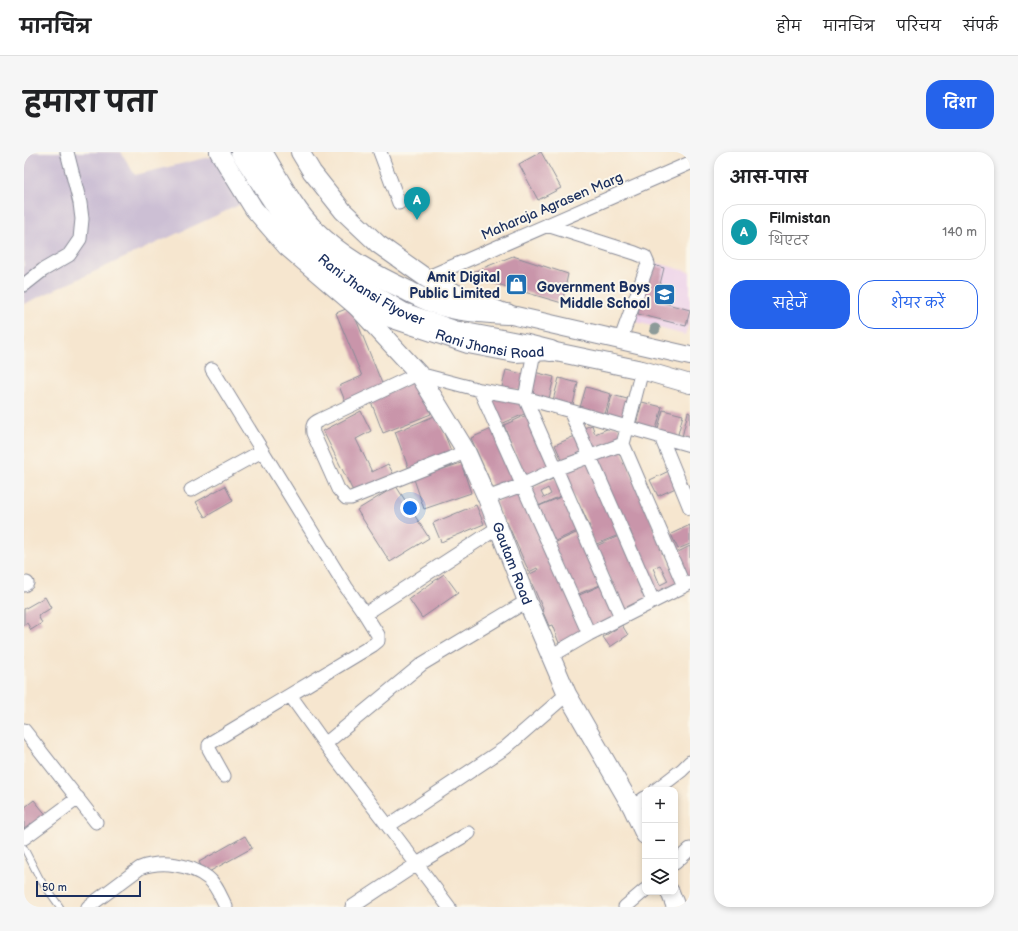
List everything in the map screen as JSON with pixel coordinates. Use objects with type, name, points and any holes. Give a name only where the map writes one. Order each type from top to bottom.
[{"type":"main road","name":"Rani Jhansi Road","points":[[219,152],[254,209],[287,247],[357,307],[468,344],[515,353],[540,350],[642,370],[690,384]]},
{"type":"main road","name":"Rani Jhansi Flyover","points":[[241,152],[289,212],[314,230],[338,251],[370,273],[446,307],[486,313],[507,314]]},
{"type":"main road","name":"Rani Jhansi Flyover","points":[[262,152],[289,212],[306,244],[330,265],[358,286],[403,313],[454,331],[540,350]]},
{"type":"main road","name":"Rani Jhansi Road","points":[[300,152],[312,172],[343,211],[378,244],[426,278],[455,293],[507,314],[690,356]]},
{"type":"main road","name":"Gautam Road","points":[[357,307],[419,374],[466,451],[487,498],[527,601],[567,694],[639,802],[643,823]]},
{"type":"main road","points":[[671,895],[676,907]]},
{"type":"street","points":[[24,285],[43,270],[69,255],[80,239],[82,219],[80,203],[67,152]]},
{"type":"street","points":[[380,152],[399,203]]},
{"type":"street","name":"Maharaja Agrasen Marg","points":[[426,278],[690,163]]},
{"type":"street","points":[[547,226],[645,257],[648,264],[620,340]]},
{"type":"street","points":[[540,350],[525,398],[621,617]]},
{"type":"street","points":[[212,369],[346,587],[378,635],[378,641],[373,645],[209,745],[209,749],[224,776]]},
{"type":"street","points":[[551,656],[621,617],[687,584],[623,444],[642,370]]},
{"type":"street","points":[[466,451],[351,498],[346,498],[338,489],[313,433],[312,427],[314,422],[419,374],[480,390],[525,398],[628,428],[690,444]]},
{"type":"street","points":[[480,390],[589,634]]},
{"type":"street","points":[[570,411],[654,601]]},
{"type":"street","points":[[661,437],[690,508]]},
{"type":"street","points":[[487,498],[556,469],[623,444]]},
{"type":"street","points":[[191,490],[262,451]]},
{"type":"street","points":[[365,614],[499,527]]},
{"type":"street","points":[[325,744],[422,664],[527,601]]},
{"type":"street","points":[[388,826],[505,748],[567,694]]},
{"type":"street","points":[[290,695],[325,744],[449,907]]},
{"type":"street","points":[[24,730],[96,822]]},
{"type":"street","points":[[660,787],[690,762]]},
{"type":"street","points":[[24,840],[78,798]]},
{"type":"street","points":[[352,907],[417,864],[469,833]]},
{"type":"street","points":[[678,860],[690,849]]},
{"type":"street","points":[[88,907],[140,868],[158,864],[180,866],[195,871],[208,878],[213,883],[226,907]]},
{"type":"street","points":[[625,907],[642,893]]},
{"type":"lane","points":[[24,840],[40,879],[60,907]]},
{"type":"shaded area","points":[[24,152],[121,152],[135,175],[222,154],[252,199],[24,304]]},
{"type":"shaded area","name":"Government Boys Middle School","points":[[650,261],[690,272],[690,319],[685,335],[633,321]]},
{"type":"building","points":[[541,152],[561,188],[538,200],[519,164]]},
{"type":"building","points":[[513,256],[568,274],[562,303],[473,277],[473,272]]},
{"type":"building","points":[[650,264],[664,268],[656,301],[690,310],[686,326],[638,314]]},
{"type":"building","points":[[351,307],[383,386],[345,401],[339,386],[362,376],[336,313]]},
{"type":"building","points":[[506,370],[526,375],[522,391],[502,387]]},
{"type":"building","points":[[534,372],[554,377],[548,403],[528,398]]},
{"type":"building","points":[[559,378],[578,383],[572,409],[552,404]]},
{"type":"building","points":[[418,380],[431,414],[383,433],[370,399]]},
{"type":"building","points":[[586,387],[611,394],[604,417],[579,411]]},
{"type":"building","points":[[487,392],[524,402],[529,412],[501,424]]},
{"type":"building","points":[[612,395],[631,400],[625,423],[606,417]]},
{"type":"building","points":[[642,402],[662,407],[655,433],[635,428]]},
{"type":"building","points":[[663,410],[683,415],[677,438],[657,432]]},
{"type":"building","points":[[361,411],[371,431],[356,439],[372,472],[388,464],[394,475],[355,495],[323,431]]},
{"type":"building","points":[[688,412],[690,413],[690,439],[682,437]]},
{"type":"building","points":[[529,414],[552,468],[526,479],[504,425]]},
{"type":"building","points":[[437,415],[453,456],[410,472],[395,432]]},
{"type":"building","points":[[592,425],[595,434],[614,426],[618,427],[623,437],[590,452],[581,429]]},
{"type":"building","points":[[496,427],[519,479],[494,490],[471,438]]},
{"type":"building","points":[[577,435],[584,451],[562,460],[555,445]]},
{"type":"building","points":[[621,448],[678,584],[656,595],[635,550],[637,549],[630,530],[627,531],[593,460]],"holes":[[[660,565],[668,581],[660,585],[653,568]]]},
{"type":"building","points":[[589,461],[621,534],[594,545],[587,528],[590,527],[582,509],[581,510],[562,473]]},
{"type":"building","points":[[461,463],[471,493],[424,509],[414,479]]},
{"type":"building","points":[[673,469],[680,486],[658,496],[650,480]]},
{"type":"building","points":[[555,478],[563,495],[538,506],[530,489]],"holes":[[[548,488],[551,494],[544,498],[541,492]]]},
{"type":"building","points":[[225,486],[233,501],[205,517],[196,502]]},
{"type":"building","points":[[396,486],[429,538],[390,562],[357,510]]},
{"type":"building","points":[[523,490],[585,632],[559,643],[552,625],[549,626],[528,575],[538,570],[537,568],[529,572],[506,520],[504,521],[496,502]]},
{"type":"building","points":[[563,496],[577,531],[553,542],[537,507]]},
{"type":"building","points":[[476,505],[484,524],[441,542],[433,523]]},
{"type":"building","points":[[690,525],[690,544],[678,549],[671,534]]},
{"type":"building","points":[[578,532],[594,566],[592,567],[600,585],[576,595],[552,544]]},
{"type":"building","points":[[621,535],[651,599],[625,611],[594,547]]},
{"type":"building","points":[[690,546],[690,580],[689,581],[676,553]]},
{"type":"building","points":[[444,574],[458,593],[422,618],[409,599]]},
{"type":"building","points":[[602,585],[616,617],[589,630],[575,597]]},
{"type":"building","points":[[45,597],[51,608],[38,616],[42,623],[31,630],[27,623],[24,625],[24,609]]},
{"type":"building","points":[[622,625],[628,635],[610,647],[603,637]]},
{"type":"building","points":[[34,800],[48,817],[24,832],[24,808]]},
{"type":"building","points":[[245,836],[252,848],[205,874],[199,862]]},
{"type":"place","name":"Filmistan","points":[[417,220]]},
{"type":"place","name":"Amit Digital Public Limited","points":[[516,285]]},
{"type":"place","name":"Government Boys Middle School","points":[[665,295]]}]
